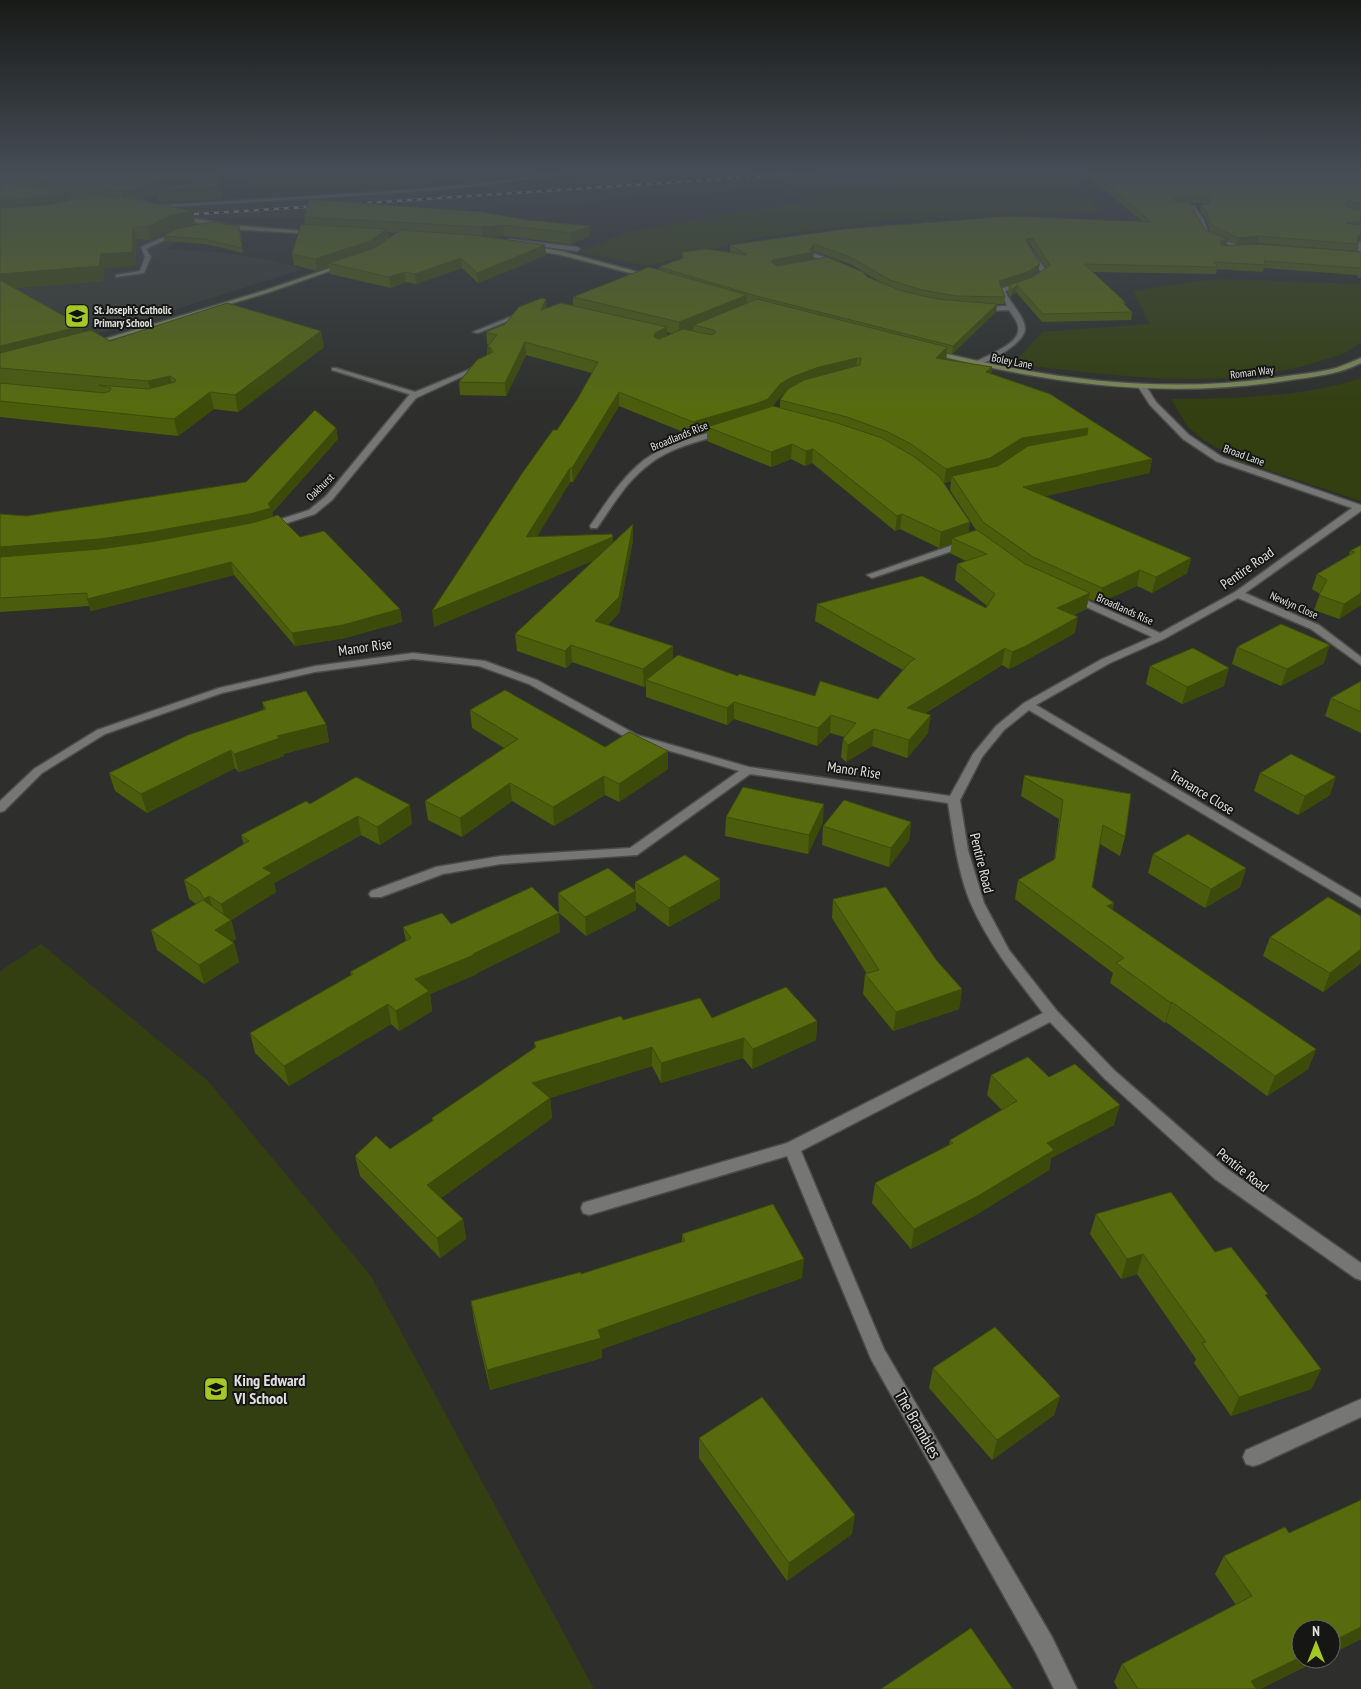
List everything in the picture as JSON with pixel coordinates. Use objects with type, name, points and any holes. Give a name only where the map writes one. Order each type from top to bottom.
[{"type":"street","points":[[118,276],[142,272],[148,257],[145,251]]},
{"type":"street","points":[[554,251],[665,280]]},
{"type":"street","points":[[975,364],[1016,342],[1022,334],[1022,326],[1010,308],[1002,290],[1029,282],[1044,272],[1032,251]]},
{"type":"street","points":[[813,255],[840,265]]},
{"type":"street","points":[[810,263],[827,260]]},
{"type":"street","points":[[84,346],[258,294],[355,261]]},
{"type":"street","points":[[975,309],[1010,308]]},
{"type":"street","points":[[476,332],[534,309]]},
{"type":"street","name":"Boley Lane","points":[[922,349],[975,364],[1060,380],[1143,388]]},
{"type":"street","name":"Roman Way","points":[[1143,388],[1210,389],[1278,381],[1334,370],[1361,360]]},
{"type":"street","points":[[334,369],[415,395],[490,363]]},
{"type":"street","name":"Broad Lane","points":[[1143,388],[1153,403],[1186,437],[1219,459],[1360,507]]},
{"type":"street","name":"Oakhurst","points":[[264,528],[296,518],[320,506],[329,498],[415,395]]},
{"type":"street","name":"Broadlands Rise","points":[[594,526],[632,474],[649,460],[689,442],[735,427]]},
{"type":"street","name":"Pentire Road","points":[[1360,507],[1238,594],[1160,637],[1106,661],[1028,705],[1000,728],[977,756],[954,800],[962,850],[977,903],[1002,952],[1052,1015],[1110,1075],[1221,1174],[1361,1273]]},
{"type":"street","points":[[872,575],[976,540],[972,533]]},
{"type":"street","name":"Broadlands Rise","points":[[1062,592],[1160,637]]},
{"type":"street","name":"Newlyn Close","points":[[1238,594],[1315,627],[1361,662]]},
{"type":"street","name":"Manor Rise","points":[[0,808],[38,772],[101,732],[219,691],[315,670],[413,656],[481,663],[533,682],[633,737],[748,770],[954,800]]},
{"type":"street","name":"Trenance Close","points":[[1028,705],[1361,904]]},
{"type":"street","points":[[376,894],[441,870],[501,860],[633,852],[748,770]]},
{"type":"street","points":[[589,1208],[792,1148],[1052,1015]]},
{"type":"street","name":"The Brambles","points":[[792,1148],[877,1353],[1044,1645],[1066,1689]]},
{"type":"street","points":[[1253,1456],[1361,1408]]},
{"type":"shaded area","points":[[0,251],[218,252],[270,260],[304,269],[94,335],[0,358]]},
{"type":"green space","points":[[581,251],[707,251],[648,266],[578,252]]},
{"type":"green space","points":[[1223,279],[1361,284],[1361,342],[1342,354],[1284,371],[1210,379],[1135,377],[1024,365],[1018,359],[1042,332],[1150,324],[1133,291],[1189,282]]},
{"type":"green space","points":[[1361,378],[1361,501],[1238,460],[1202,439],[1188,427],[1171,399],[1267,396],[1315,390]]},
{"type":"green space","name":"King Edward VI School","points":[[41,944],[207,1080],[371,1276],[594,1689],[0,1689],[0,971]]},
{"type":"building","points":[[0,251],[132,251],[101,254],[99,266],[0,274]]},
{"type":"building","points":[[293,251],[340,251],[315,259],[292,254]]},
{"type":"building","points":[[366,251],[531,251],[477,273],[461,258],[415,274],[405,272],[389,277],[328,263]]},
{"type":"building","points":[[718,251],[747,255],[740,251],[811,251],[813,252],[771,262],[777,266],[827,257],[863,272],[867,277],[902,291],[937,299],[997,304],[953,346],[760,297],[659,267],[683,258],[682,252]]},
{"type":"building","points":[[833,251],[1032,251],[1040,264],[1027,272],[999,281],[1005,297],[956,296],[922,290],[890,280],[850,257]]},
{"type":"building","points":[[1041,251],[1361,252],[1361,270],[1359,268],[1264,261],[1265,265],[1214,262],[1218,267],[1084,264],[1125,302],[1122,302],[1132,312],[1043,314],[1017,285],[1012,290],[1009,285],[1033,277],[1050,265]]},
{"type":"building","points":[[649,267],[747,295],[679,322],[573,297]]},
{"type":"building","points":[[0,280],[82,326],[0,346]]},
{"type":"building","points":[[542,298],[546,299],[541,310],[561,303],[667,327],[655,333],[654,337],[659,339],[683,329],[712,335],[716,332],[714,330],[694,325],[757,299],[947,347],[936,358],[992,367],[986,372],[1050,394],[1152,459],[1023,487],[1191,558],[1156,577],[1140,570],[1102,588],[1033,557],[983,522],[952,476],[998,466],[1028,446],[1087,435],[1088,428],[1022,438],[990,458],[946,469],[911,444],[888,432],[847,417],[780,400],[788,389],[804,380],[860,365],[861,358],[857,358],[819,367],[792,377],[780,384],[768,399],[758,403],[693,422],[619,392],[526,537],[612,534],[613,537],[432,611],[523,472],[553,430],[557,430],[598,362],[525,342],[505,383],[459,382],[477,360],[493,352],[490,347],[487,347],[497,335],[486,332],[505,324],[519,307]]},
{"type":"building","points":[[227,303],[321,331],[235,395],[210,392],[174,419],[0,401],[0,383],[105,393],[110,391],[111,388],[99,385],[148,389],[175,382],[176,380],[170,376],[148,381],[0,368],[0,353],[91,330],[110,341]]},
{"type":"building","points":[[773,406],[834,422],[882,438],[913,456],[939,476],[970,522],[941,532],[902,514],[897,516],[813,449],[806,451],[792,444],[771,452],[707,427]]},
{"type":"building","points":[[315,410],[336,428],[268,504],[271,508],[250,514],[150,532],[99,539],[0,547],[0,514],[27,516],[246,482]]},
{"type":"building","points":[[278,515],[300,537],[324,531],[400,609],[343,625],[292,633],[231,562],[87,599],[87,593],[0,598],[0,557],[100,549],[150,542],[252,523]]},
{"type":"building","points":[[633,524],[619,597],[595,621],[673,646],[643,669],[571,645],[565,651],[515,634]]},
{"type":"building","points":[[977,530],[1025,564],[1090,593],[1057,608],[1078,617],[1024,647],[1012,652],[1005,648],[907,708],[931,715],[909,740],[874,729],[848,745],[843,739],[856,723],[831,715],[818,728],[734,702],[727,708],[646,680],[678,655],[738,676],[739,674],[815,696],[820,681],[878,699],[910,662],[915,659],[817,604],[922,576],[986,608],[995,594],[957,564],[987,554],[952,538]]},
{"type":"building","points":[[1361,545],[1361,593],[1344,604],[1319,595],[1327,580],[1317,574],[1355,552],[1350,551]]},
{"type":"building","points":[[1281,624],[1330,645],[1287,669],[1237,647]]},
{"type":"building","points":[[1193,648],[1229,668],[1187,687],[1150,666]]},
{"type":"building","points":[[1361,681],[1361,712],[1331,698]]},
{"type":"building","points":[[505,690],[605,747],[629,732],[668,751],[619,784],[604,776],[553,807],[510,783],[460,818],[425,801],[518,739],[470,710]]},
{"type":"building","points":[[306,691],[326,724],[277,736],[280,738],[234,754],[231,750],[141,794],[109,773],[188,735],[266,709],[262,702]]},
{"type":"building","points":[[1291,754],[1336,777],[1305,796],[1260,773]]},
{"type":"building","points":[[1025,775],[1131,794],[1125,837],[1103,825],[1092,887],[1114,903],[1107,906],[1316,1049],[1275,1076],[1116,963],[1124,958],[1018,880],[1055,859],[1063,800],[1024,777]]},
{"type":"building","points":[[356,777],[410,805],[377,827],[358,816],[263,868],[272,873],[221,904],[209,896],[204,899],[199,890],[184,880],[249,841],[241,835],[306,801],[310,804]]},
{"type":"building","points":[[743,787],[824,804],[809,835],[726,817]]},
{"type":"building","points":[[844,800],[911,822],[891,848],[823,826]]},
{"type":"building","points":[[1188,834],[1246,868],[1211,889],[1153,854]]},
{"type":"building","points":[[685,855],[720,879],[669,908],[635,882]]},
{"type":"building","points":[[608,868],[636,891],[585,917],[558,893]]},
{"type":"building","points":[[532,887],[559,913],[474,955],[415,979],[429,991],[396,1011],[388,1004],[284,1066],[250,1033],[353,974],[350,972],[411,938],[403,927],[442,913],[451,924]]},
{"type":"building","points":[[886,887],[937,961],[962,989],[896,1012],[865,974],[879,970],[833,899]]},
{"type":"building","points":[[1328,897],[1361,916],[1361,949],[1330,973],[1270,937]]},
{"type":"building","points":[[203,900],[231,920],[215,930],[234,943],[199,965],[151,930]]},
{"type":"building","points":[[786,987],[817,1021],[753,1049],[744,1038],[661,1063],[652,1047],[532,1083],[550,1098],[427,1185],[463,1219],[437,1238],[355,1156],[376,1136],[390,1149],[536,1047],[534,1042],[621,1016],[623,1020],[700,998],[712,1018]]},
{"type":"building","points":[[1028,1057],[1049,1077],[1075,1064],[1120,1105],[1047,1143],[1054,1150],[978,1196],[914,1229],[875,1183],[953,1143],[950,1140],[1017,1101],[991,1075]]},
{"type":"building","points":[[1171,1192],[1215,1252],[1231,1247],[1268,1294],[1265,1295],[1321,1369],[1239,1397],[1202,1343],[1206,1342],[1143,1254],[1127,1259],[1096,1214]]},
{"type":"building","points":[[773,1204],[804,1259],[598,1330],[601,1338],[487,1370],[471,1301],[581,1272],[581,1274],[685,1241],[682,1234]]},
{"type":"building","points":[[995,1327],[1060,1396],[997,1440],[933,1368]]},
{"type":"building","points":[[762,1397],[855,1515],[789,1563],[699,1438]]},
{"type":"building","points":[[1361,1500],[1361,1627],[1341,1637],[1341,1619],[1291,1619],[1291,1662],[1251,1681],[1256,1689],[1138,1689],[1122,1664],[1252,1596],[1224,1556],[1285,1527],[1289,1533]]},
{"type":"building","points":[[971,1628],[1013,1689],[881,1689]]},
{"type":"place","name":"St. Joseph's Catholic Primary School","points":[[77,316]]},
{"type":"place","name":"King Edward VI School","points":[[216,1389]]}]
